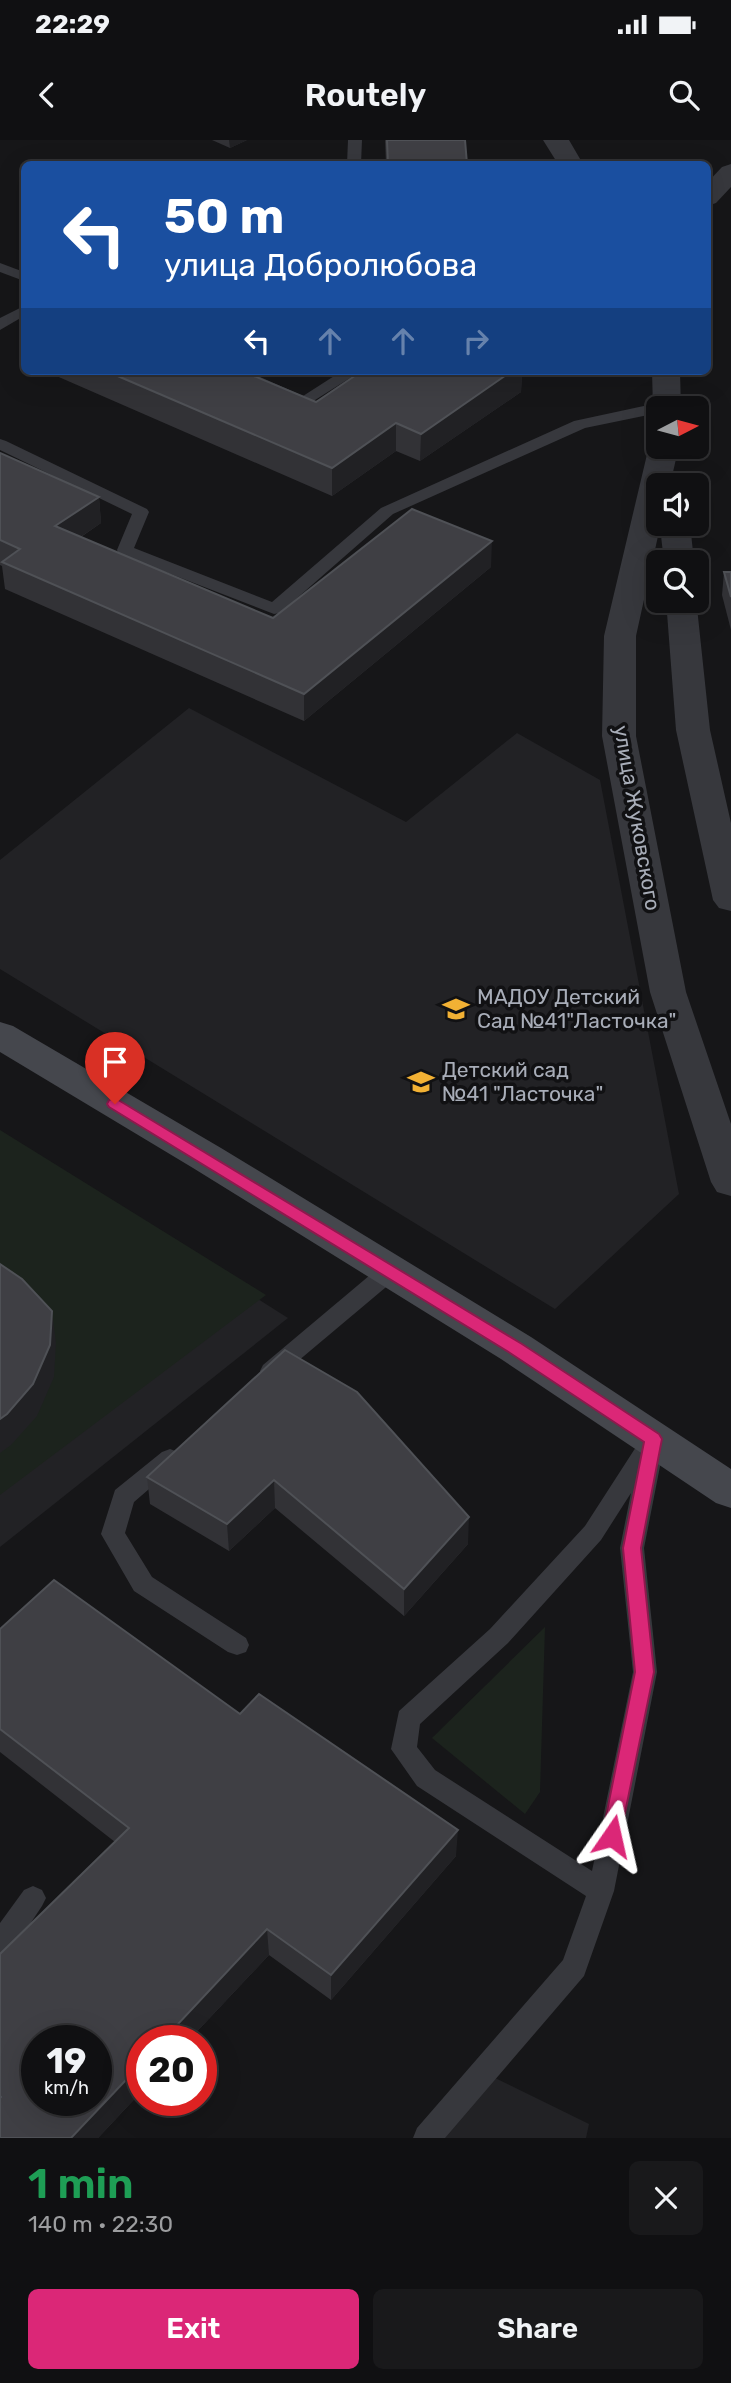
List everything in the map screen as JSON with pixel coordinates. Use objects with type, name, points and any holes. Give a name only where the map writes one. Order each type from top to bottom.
[{"type":"street","points":[[556,140],[568,161]]},
{"type":"street","points":[[711,194],[731,172]]},
{"type":"street","points":[[666,375],[667,396]]},
{"type":"street","name":"улица Жуковского","points":[[663,459],[620,636],[619,736],[668,992],[731,1182]]},
{"type":"street","points":[[683,613],[693,730],[731,900]]},
{"type":"street","points":[[0,1035],[516,1348],[731,1491]]},
{"type":"lane","points":[[354,161],[355,140]]},
{"type":"lane","points":[[0,267],[21,276]]},
{"type":"lane","points":[[0,325],[21,312]]},
{"type":"lane","points":[[243,375],[304,402],[347,375]]},
{"type":"lane","points":[[0,444],[17,459],[141,512],[125,550],[274,609],[387,511],[580,424],[646,411]]},
{"type":"lane","points":[[254,1386],[390,1271]]},
{"type":"lane","points":[[601,1891],[425,1778],[404,1749],[408,1719],[499,1636],[593,1533],[653,1439]]},
{"type":"lane","points":[[427,2138],[575,1967],[601,1891],[645,1672],[632,1548],[653,1439]]},
{"type":"lane","points":[[184,1446],[123,1497],[113,1534],[143,1584],[237,1645]]},
{"type":"lane","points":[[0,1945],[33,1898]]},
{"type":"shaded area","name":"Детский сад №41 \"Ласточка\"","points":[[189,708],[406,822],[517,733],[600,780],[679,1194],[555,1309],[0,969],[0,860]]},
{"type":"shaded area","points":[[0,1130],[266,1295],[0,1495]]},
{"type":"shaded area","points":[[0,1135],[288,1318],[0,1547]]},
{"type":"shaded area","points":[[545,1627],[540,1792],[525,1814],[432,1738]]},
{"type":"shaded area","points":[[493,2077],[589,2124],[586,2138],[443,2138]]},
{"type":"building","points":[[387,140],[465,140],[467,161],[388,161]]},
{"type":"building","points":[[115,375],[252,375],[316,402],[356,375],[506,375],[421,434],[396,423],[332,468]]},
{"type":"building","points":[[0,453],[99,497],[55,526],[273,618],[412,509],[492,541],[304,694],[2,562],[20,549],[0,540]]},
{"type":"building","points":[[724,572],[731,572],[731,597]]},
{"type":"building","points":[[0,1264],[22,1279],[52,1311],[50,1345],[33,1384],[0,1419]]},
{"type":"building","points":[[285,1350],[357,1392],[469,1517],[404,1589],[274,1480],[227,1524],[147,1477]]},
{"type":"building","points":[[54,1580],[240,1714],[259,1694],[458,1830],[331,1975],[267,1929],[177,2025],[126,2025],[126,2080],[112,2095],[112,2025],[21,2025],[21,2116],[92,2116],[71,2138],[0,2138],[0,1954],[129,1828],[0,1729],[0,1629]]},
{"type":"place","name":"МАДОУ Детский Сад №41\"Ласточка\"","points":[[456,1009]]},
{"type":"place","name":"Детский сад №41 \"Ласточка\"","points":[[421,1082]]},
{"type":"route","points":[[115,1104],[516,1348],[653,1439],[632,1548],[645,1672],[612,1836]]}]
